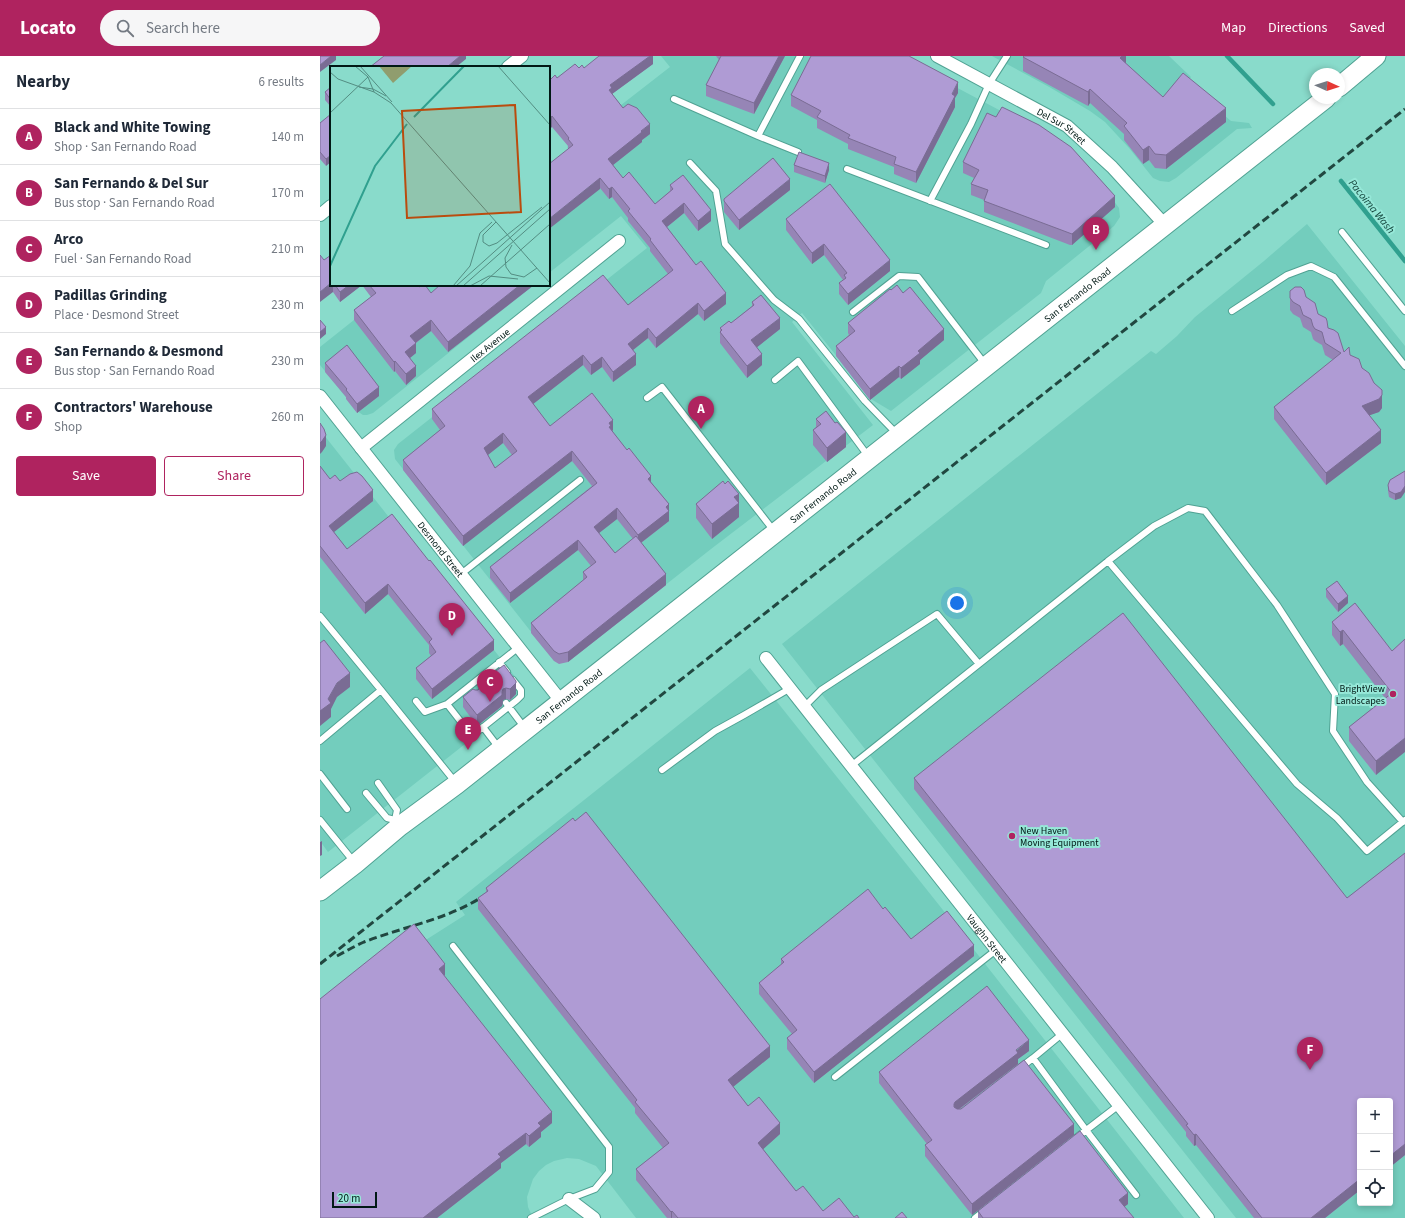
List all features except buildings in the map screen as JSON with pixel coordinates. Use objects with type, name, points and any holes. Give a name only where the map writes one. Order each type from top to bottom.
[{"type":"main road","points":[[1345,82],[1376,56]]},
{"type":"main road","name":"San Fernando Road","points":[[320,891],[355,864],[397,823],[457,784],[1318,104]]},
{"type":"street","points":[[509,66],[522,56]]},
{"type":"street","name":"Del Sur Street","points":[[937,56],[1067,126],[1112,167],[1165,225]]},
{"type":"street","points":[[320,215],[330,207]]},
{"type":"street","name":"Ilex Avenue","points":[[361,448],[619,241]]},
{"type":"street","name":"Desmond Street","points":[[320,396],[561,701]]},
{"type":"street","name":"Vaughn Street","points":[[766,658],[1208,1218]]},
{"type":"street","points":[[569,1199],[594,1218]]},
{"type":"lane","points":[[758,136],[800,56]]},
{"type":"lane","points":[[930,201],[989,84],[1007,56]]},
{"type":"lane","points":[[674,99],[798,152]]},
{"type":"lane","points":[[690,163],[716,191],[726,244],[774,300],[799,319],[865,401],[898,435]]},
{"type":"lane","points":[[847,169],[1046,245]]},
{"type":"lane","points":[[1342,232],[1405,311]]},
{"type":"lane","points":[[1232,311],[1287,275],[1311,266],[1334,277],[1405,366]]},
{"type":"lane","points":[[853,312],[899,276],[918,276],[986,365]]},
{"type":"lane","points":[[775,380],[798,361],[869,458]]},
{"type":"lane","points":[[647,398],[662,387],[775,532]]},
{"type":"lane","points":[[461,574],[580,480]]},
{"type":"lane","points":[[851,766],[979,664],[1108,562],[1154,526],[1188,508],[1205,511],[1277,606],[1335,694],[1332,731],[1367,782],[1404,821],[1367,851],[1337,818],[1297,784],[1108,562]]},
{"type":"lane","points":[[804,707],[821,690],[937,614],[979,664]]},
{"type":"lane","points":[[320,616],[457,784]]},
{"type":"lane","points":[[416,701],[425,712],[447,704],[470,690],[486,677],[499,662],[519,647]]},
{"type":"lane","points":[[447,704],[472,736],[491,718],[521,696],[521,690],[499,662]]},
{"type":"lane","points":[[662,770],[715,731],[789,689]]},
{"type":"lane","points":[[320,742],[380,690]]},
{"type":"lane","points":[[507,705],[526,729]]},
{"type":"lane","points":[[482,727],[500,750]]},
{"type":"lane","points":[[320,774],[347,809]]},
{"type":"lane","points":[[366,793],[386,818],[397,823],[397,810],[378,783]]},
{"type":"lane","points":[[320,820],[355,864]]},
{"type":"lane","points":[[453,946],[609,1147],[609,1172],[595,1189],[569,1199],[531,1218]]},
{"type":"lane","points":[[835,1077],[996,950]]},
{"type":"lane","points":[[1015,1072],[1062,1034]]},
{"type":"lane","points":[[1034,1058],[1086,1130],[1136,1195]]},
{"type":"lane","points":[[1074,1140],[1118,1105]]},
{"type":"lane","points":[[975,1218],[987,1208]]},
{"type":"shaded area","points":[[661,56],[897,56],[1001,111],[1105,189],[1119,208],[1120,217],[1114,226],[1046,281],[1041,293],[891,411],[871,399],[802,313],[792,322],[873,425],[711,549],[569,661],[554,661],[395,459],[394,450],[398,444],[647,248],[621,216],[550,272],[550,165],[570,150],[567,147],[670,67]]},
{"type":"shaded area","points":[[992,56],[1169,56],[1191,77],[1186,83],[1231,121],[1249,123],[1252,128],[1237,129],[1176,178],[1169,182],[1160,181],[1153,178],[1129,148],[1105,122],[1090,111],[1051,88]]},
{"type":"shaded area","points":[[1307,224],[1405,346],[1405,1218],[1236,1218],[782,644],[1151,351],[1156,354],[1177,336],[1195,317]]},
{"type":"shaded area","points":[[397,286],[533,286],[373,413],[367,415],[363,415],[357,411],[320,365],[320,347]]},
{"type":"shaded area","points":[[320,430],[520,683],[523,692],[474,737],[328,852],[320,841]]},
{"type":"shaded area","points":[[750,668],[939,905],[1184,1218],[636,1218],[596,1166],[579,1159],[567,1158],[554,1161],[546,1165],[533,1179],[527,1197],[528,1207],[533,1218],[320,1218],[421,943],[465,915],[456,902]]},
{"type":"waterway","name":"Pacoima Wash","points":[[1227,56],[1273,104]]},
{"type":"waterway","name":"Pacoima Wash","points":[[1341,181],[1405,261]]},
{"type":"railway","points":[[320,964],[1405,109]]},
{"type":"railway","points":[[337,956],[364,942],[443,916],[474,902],[488,893]]},
{"type":"place","name":"San Fernando & Del Sur","points":[[1096,250]]},
{"type":"place","name":"Black and White Towing","points":[[701,429]]},
{"type":"place","name":"Padillas Grinding","points":[[452,636]]},
{"type":"place","name":"BrightView Landscapes","points":[[1393,694]]},
{"type":"place","name":"Arco","points":[[490,702]]},
{"type":"place","name":"San Fernando & Desmond","points":[[468,750]]},
{"type":"place","name":"New Haven Moving Equipment","points":[[1012,836]]},
{"type":"place","name":"Contractors' Warehouse","points":[[1310,1070]]}]
